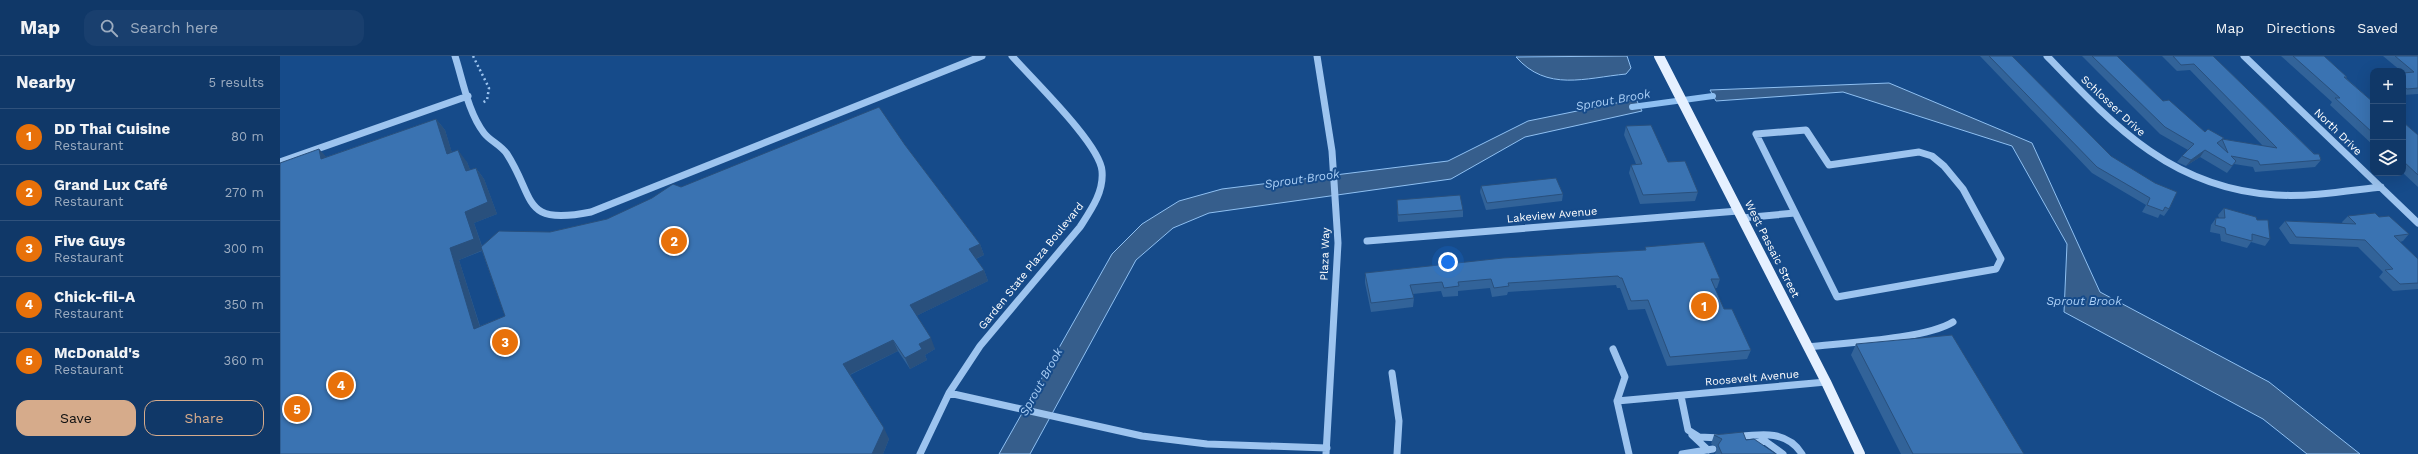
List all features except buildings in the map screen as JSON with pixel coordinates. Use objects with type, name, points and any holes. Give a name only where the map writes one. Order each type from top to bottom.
[{"type":"main road","name":"West Passaic Street","points":[[1659,56],[1826,382],[1860,454]]},
{"type":"street","points":[[455,56],[468,96],[484,133],[508,154],[531,202],[539,210],[548,215],[563,216],[591,212],[982,56]]},
{"type":"street","name":"Garden State Plaza Boulevard","points":[[920,454],[949,393],[980,346],[1080,227],[1093,208],[1102,187],[1101,165],[1094,150],[1071,121],[1012,56]]},
{"type":"street","name":"Plaza Way","points":[[1317,56],[1333,165],[1337,225],[1326,451]]},
{"type":"street","name":"Schlosser Drive","points":[[2047,56],[2126,135],[2168,163],[2196,176],[2229,187],[2274,195],[2299,195],[2381,187]]},
{"type":"street","name":"North Drive","points":[[2244,56],[2418,223]]},
{"type":"street","points":[[280,162],[468,96]]},
{"type":"street","points":[[1806,130],[1828,165],[1919,152],[1933,156],[1948,170],[1969,201],[2000,258],[1996,269],[1837,297],[1795,213],[1756,134],[1806,130]]},
{"type":"street","name":"Lakeview Avenue","points":[[1367,241],[1740,215],[1795,213]]},
{"type":"street","points":[[1808,347],[1920,333],[1942,329],[1953,322]]},
{"type":"street","points":[[1613,350],[1626,377],[1617,401],[1629,454]]},
{"type":"street","points":[[1392,373],[1399,421],[1397,454]]},
{"type":"street","name":"Roosevelt Avenue","points":[[1617,401],[1826,382]]},
{"type":"street","points":[[949,393],[1136,434],[1207,444],[1326,451]]},
{"type":"street","points":[[1681,396],[1686,428],[1691,434],[1711,450],[1682,454]]},
{"type":"street","points":[[1691,434],[1709,439],[1774,434],[1788,438],[1800,448],[1802,454]]},
{"type":"street","points":[[1744,444],[1765,442],[1783,454]]},
{"type":"path","points":[[473,56],[489,88],[487,100],[473,108]]},
{"type":"water","points":[[1627,56],[1631,68],[1626,74],[1581,80],[1554,79],[1540,75],[1528,68],[1516,57]]},
{"type":"water","name":"Sprout Brook","points":[[1889,83],[2032,143],[2100,292],[2269,382],[2360,454],[2307,454],[2263,419],[2064,312],[2067,244],[2012,146],[1843,92],[1716,101],[1710,90]]},
{"type":"water","points":[[1636,99],[1642,111],[1525,137],[1451,179],[1209,213],[1173,228],[1136,260],[1030,454],[999,454],[1112,254],[1142,224],[1179,201],[1222,189],[1448,161],[1528,121]]},
{"type":"waterway","name":"Sprout Brook","points":[[1632,107],[1713,96]]},
{"type":"place","name":"Grand Lux Café","points":[[674,241]]},
{"type":"place","name":"DD Thai Cuisine","points":[[1704,306]]},
{"type":"place","name":"Five Guys","points":[[505,342]]},
{"type":"place","name":"Chick-fil-A","points":[[341,385]]},
{"type":"place","name":"McDonald's","points":[[297,409]]}]
